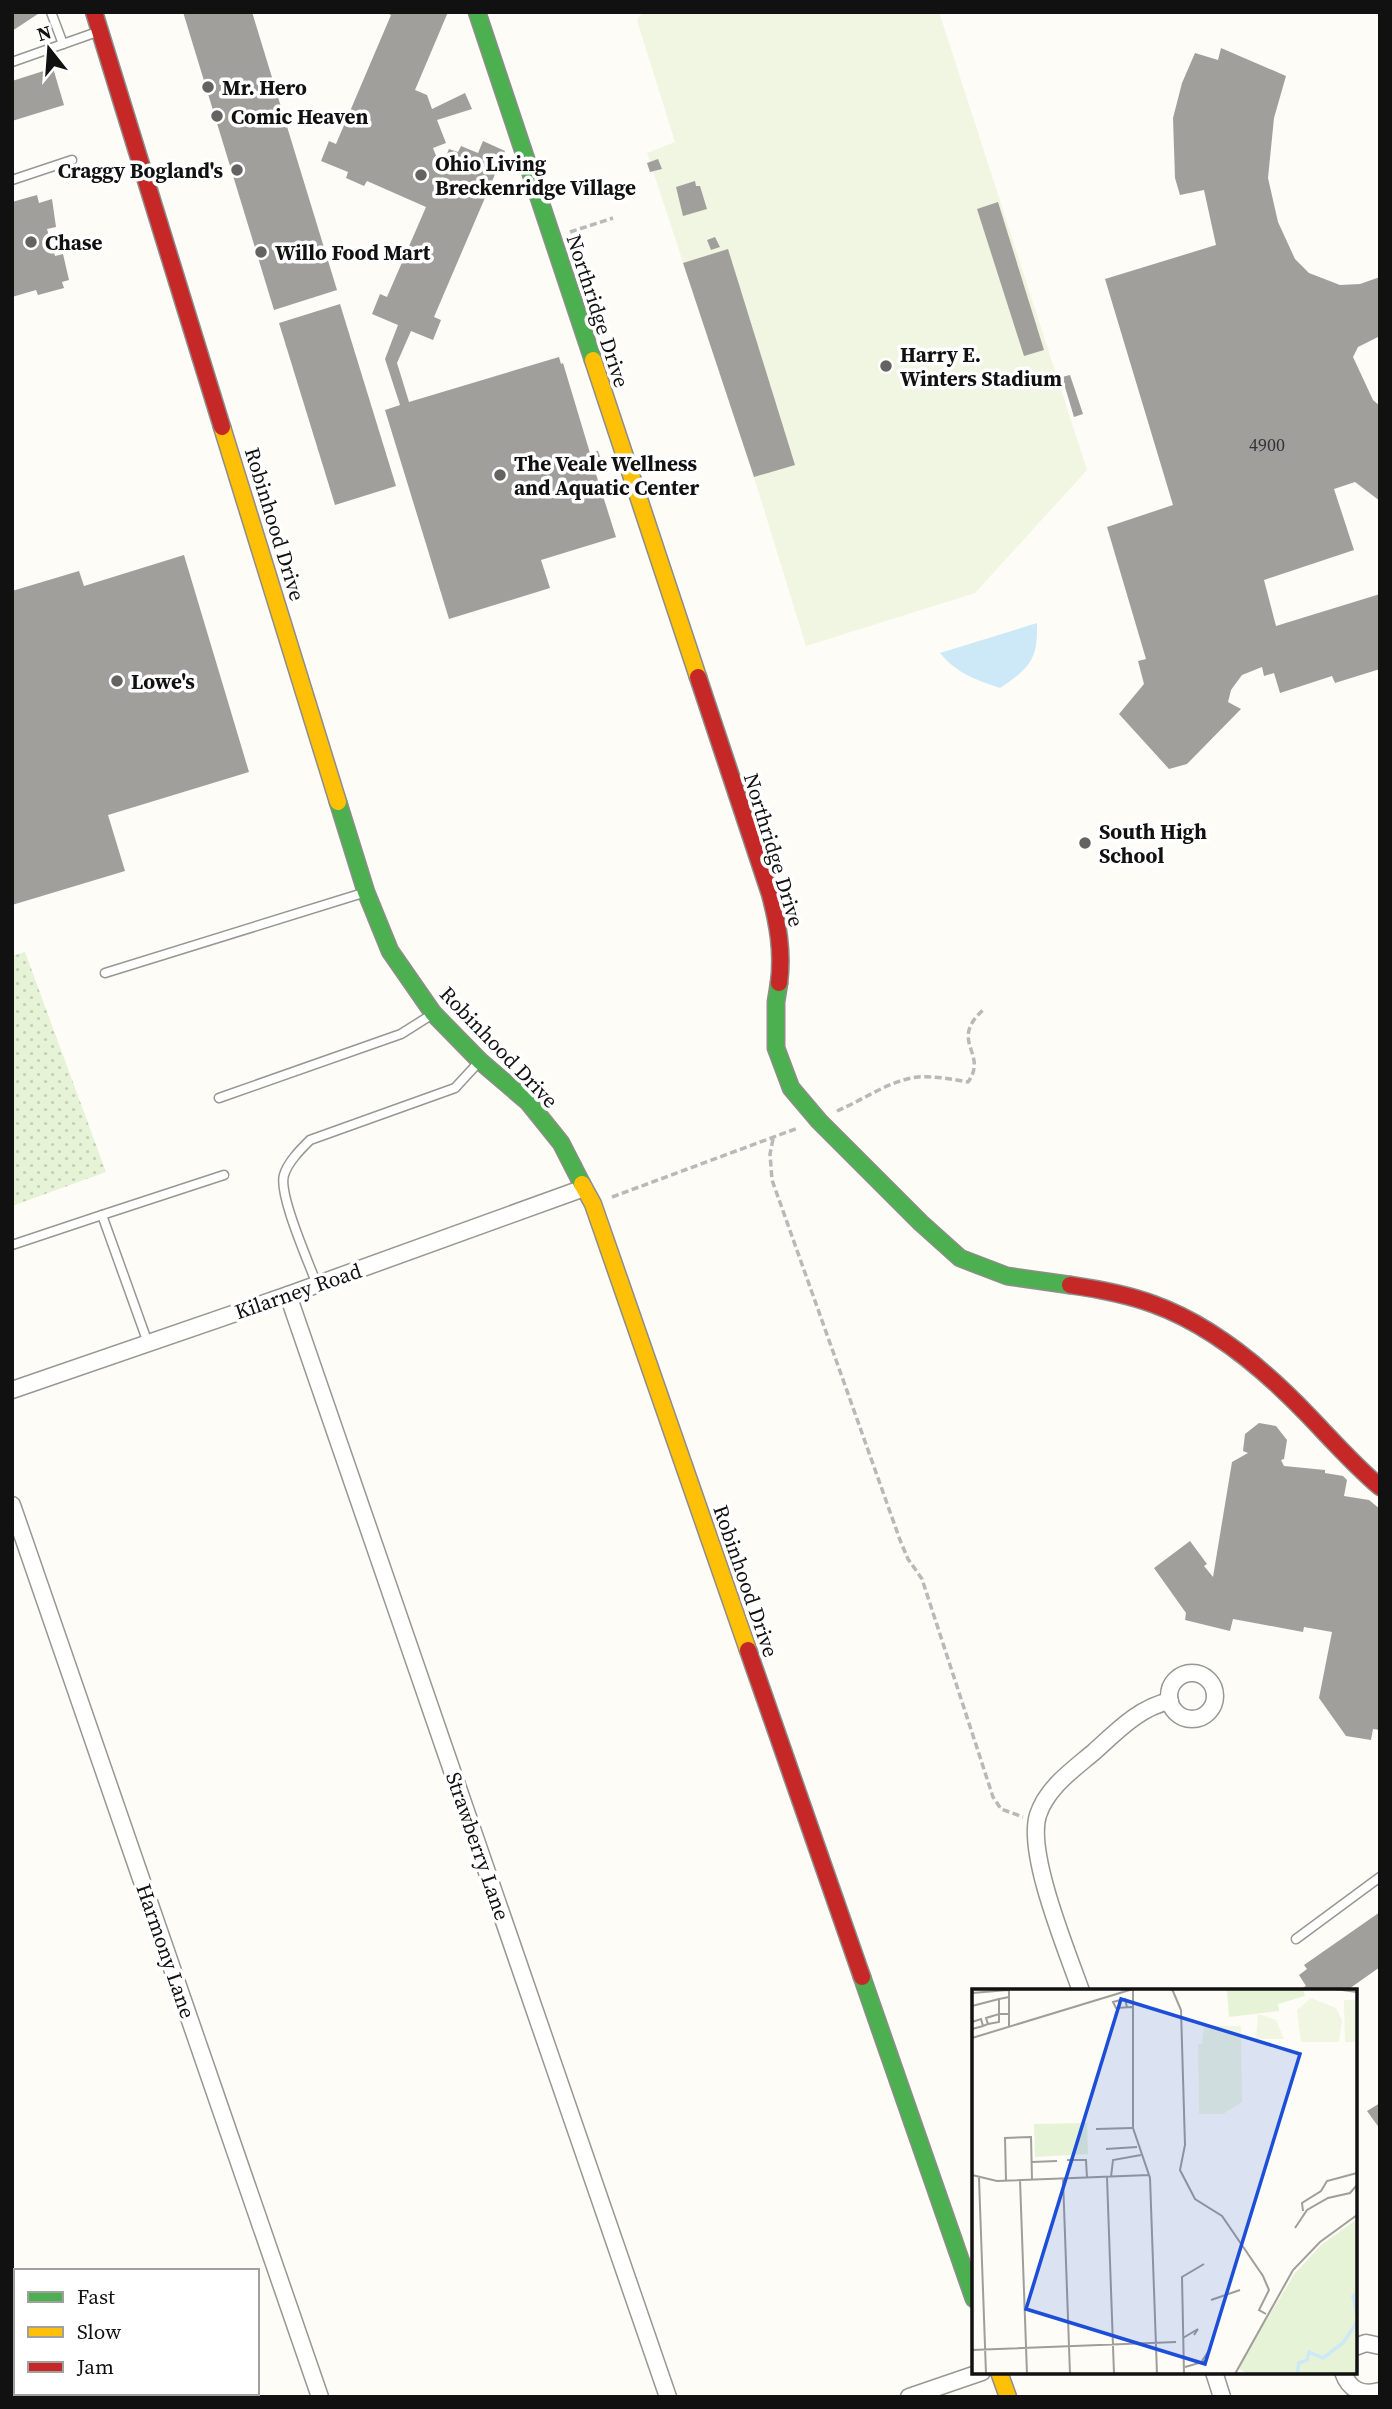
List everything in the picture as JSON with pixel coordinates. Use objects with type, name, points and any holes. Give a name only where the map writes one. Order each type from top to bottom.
[{"type":"street","name":"Robinhood Drive","points":[[94,12],[366,892],[390,951],[433,1013],[480,1061],[528,1102],[561,1143],[593,1204],[972,2293]]},
{"type":"street","name":"Northridge Drive","points":[[477,12],[770,894],[779,929],[781,965],[776,1002],[776,1048],[791,1088],[819,1121],[960,1258],[1007,1276],[1111,1291],[1154,1304],[1191,1321],[1257,1366],[1307,1414],[1355,1466],[1380,1487]]},
{"type":"street","name":"Kilarney Road","points":[[12,1390],[288,1295],[584,1188]]},
{"type":"street","name":"Strawberry Lane","points":[[288,1295],[668,2397]]},
{"type":"street","name":"Harmony Lane","points":[[12,1505],[320,2397]]},
{"type":"street","points":[[1080,1989],[1049,1901],[1036,1839],[1038,1819],[1059,1782],[1124,1725],[1155,1704],[1170,1701]]},
{"type":"street","points":[[1357,2346],[1366,2343],[1380,2346]]},
{"type":"street","points":[[909,2397],[976,2374]]},
{"type":"street","points":[[1000,2374],[1008,2397]]},
{"type":"street","points":[[1214,2374],[1222,2397]]},
{"type":"street","points":[[1344,2374],[1352,2388],[1360,2395],[1380,2392]]},
{"type":"lane","points":[[51,12],[64,44]]},
{"type":"lane","points":[[12,62],[100,32]]},
{"type":"lane","points":[[12,180],[72,160]]},
{"type":"lane","points":[[105,973],[366,892]]},
{"type":"lane","points":[[219,1098],[401,1034],[433,1013]]},
{"type":"lane","points":[[317,1284],[284,1195],[283,1176],[295,1156],[310,1140],[455,1088],[480,1061]]},
{"type":"lane","points":[[12,1245],[224,1175]]},
{"type":"lane","points":[[102,1215],[148,1343]]},
{"type":"lane","points":[[1296,1938],[1380,1877]]},
{"type":"path","points":[[552,238],[613,218]]},
{"type":"path","points":[[773,1139],[769,1154],[772,1180],[900,1540],[908,1559],[922,1579],[993,1797],[1000,1809],[1038,1819]]},
{"type":"green space","name":"Harry E. Winters Stadium","points":[[643,12],[939,12],[1087,470],[975,593],[806,646],[754,477],[647,153],[675,142],[637,20]]},
{"type":"green space","points":[[25,952],[106,1172],[12,1206],[12,956]]},
{"type":"water","points":[[1037,623],[1036,646],[1030,662],[1000,688],[960,671],[940,653]]},
{"type":"building","points":[[12,12],[41,12],[12,31]]},
{"type":"building","points":[[183,12],[252,12],[337,290],[274,310]]},
{"type":"building","name":"The Veale Wellness and Aquatic Center","points":[[384,12],[448,12],[415,90],[427,95],[432,109],[465,93],[472,109],[437,120],[446,143],[433,148],[441,168],[449,149],[458,152],[461,146],[478,153],[483,141],[505,151],[434,317],[441,320],[433,340],[411,331],[397,363],[409,402],[559,357],[590,453],[598,451],[604,468],[595,471],[616,537],[541,560],[550,588],[449,619],[385,410],[400,405],[385,359],[398,325],[372,314],[380,294],[387,297],[426,207],[367,181],[364,186],[346,178],[348,172],[321,161],[329,141],[336,144],[391,15]]},
{"type":"building","points":[[1221,48],[1286,76],[1274,118],[1268,178],[1278,222],[1295,259],[1309,273],[1340,285],[1360,284],[1380,277],[1380,336],[1358,347],[1353,357],[1373,400],[1380,406],[1380,501],[1355,482],[1334,489],[1354,550],[1264,580],[1276,626],[1380,594],[1380,669],[1335,683],[1332,676],[1280,693],[1274,673],[1264,676],[1262,667],[1242,675],[1231,690],[1228,702],[1241,709],[1187,764],[1169,769],[1119,714],[1144,684],[1138,661],[1146,659],[1107,527],[1173,505],[1105,279],[1216,245],[1204,190],[1180,195],[1175,178],[1173,118],[1182,83],[1195,53],[1218,60]]},
{"type":"building","points":[[53,68],[64,105],[12,121],[12,81]]},
{"type":"building","points":[[658,159],[662,169],[650,172],[647,163]]},
{"type":"building","points":[[695,181],[696,186],[700,186],[707,209],[683,216],[676,187]]},
{"type":"building","name":"Chase","points":[[37,195],[39,203],[52,199],[56,227],[47,229],[55,256],[63,254],[69,280],[62,282],[64,288],[38,295],[36,290],[12,297],[12,202]]},
{"type":"building","points":[[998,202],[1044,350],[1024,356],[977,209]]},
{"type":"building","points":[[715,237],[720,247],[711,250],[707,240]]},
{"type":"building","points":[[728,249],[795,465],[754,477],[683,263]]},
{"type":"building","points":[[340,304],[396,486],[335,505],[279,323]]},
{"type":"building","points":[[1070,375],[1083,414],[1074,417],[1062,377]]},
{"type":"building","name":"Lowe's","points":[[184,555],[249,772],[108,815],[125,871],[12,905],[12,591],[79,571],[84,586]]},
{"type":"building","points":[[1259,1423],[1276,1426],[1287,1440],[1284,1459],[1281,1460],[1284,1466],[1325,1470],[1325,1473],[1343,1476],[1347,1480],[1344,1496],[1369,1500],[1380,1509],[1380,1730],[1373,1729],[1371,1740],[1346,1736],[1319,1698],[1332,1632],[1304,1627],[1303,1632],[1233,1619],[1230,1631],[1185,1620],[1186,1613],[1154,1568],[1190,1541],[1213,1577],[1232,1462],[1248,1453],[1243,1451],[1245,1434]]},
{"type":"building","points":[[1380,1912],[1380,1967],[1349,1989],[1303,1989],[1306,1986],[1299,1975],[1307,1969],[1304,1965]]},
{"type":"building","points":[[1380,2103],[1380,2129],[1367,2111]]},
{"type":"traffic: fast","points":[[477,12],[593,360]]},
{"type":"traffic: fast","points":[[338,802],[366,892],[390,951],[433,1013],[480,1061],[528,1102],[561,1143],[582,1184]]},
{"type":"traffic: fast","points":[[779,983],[776,1002],[776,1048],[791,1088],[819,1121],[960,1258],[1007,1276],[1070,1285]]},
{"type":"traffic: fast","points":[[862,1977],[972,2293]]},
{"type":"traffic: slow","points":[[593,360],[698,677]]},
{"type":"traffic: slow","points":[[222,427],[338,802]]},
{"type":"traffic: slow","points":[[582,1184],[593,1204],[748,1650]]},
{"type":"traffic: slow","points":[[1000,2374],[1008,2397]]},
{"type":"traffic: jam","points":[[94,12],[222,427]]},
{"type":"traffic: jam","points":[[698,677],[770,894],[779,938],[779,983]]},
{"type":"traffic: jam","points":[[1070,1285],[1133,1297],[1175,1313],[1217,1336],[1274,1382],[1380,1487]]},
{"type":"traffic: jam","points":[[748,1650],[862,1977]]},
{"type":"place","name":"Mr. Hero","points":[[208,87]]},
{"type":"place","name":"Comic Heaven","points":[[217,116]]},
{"type":"place","name":"Craggy Bogland's","points":[[237,170]]},
{"type":"place","name":"Ohio Living Breckenridge Village","points":[[421,175]]},
{"type":"place","name":"Chase","points":[[31,242]]},
{"type":"place","name":"Willo Food Mart","points":[[261,252]]},
{"type":"place","name":"Harry E. Winters Stadium","points":[[886,366]]},
{"type":"place","name":"The Veale Wellness and Aquatic Center","points":[[500,475]]},
{"type":"place","name":"Lowe's","points":[[117,681]]},
{"type":"place","name":"South High School","points":[[1085,843]]}]
